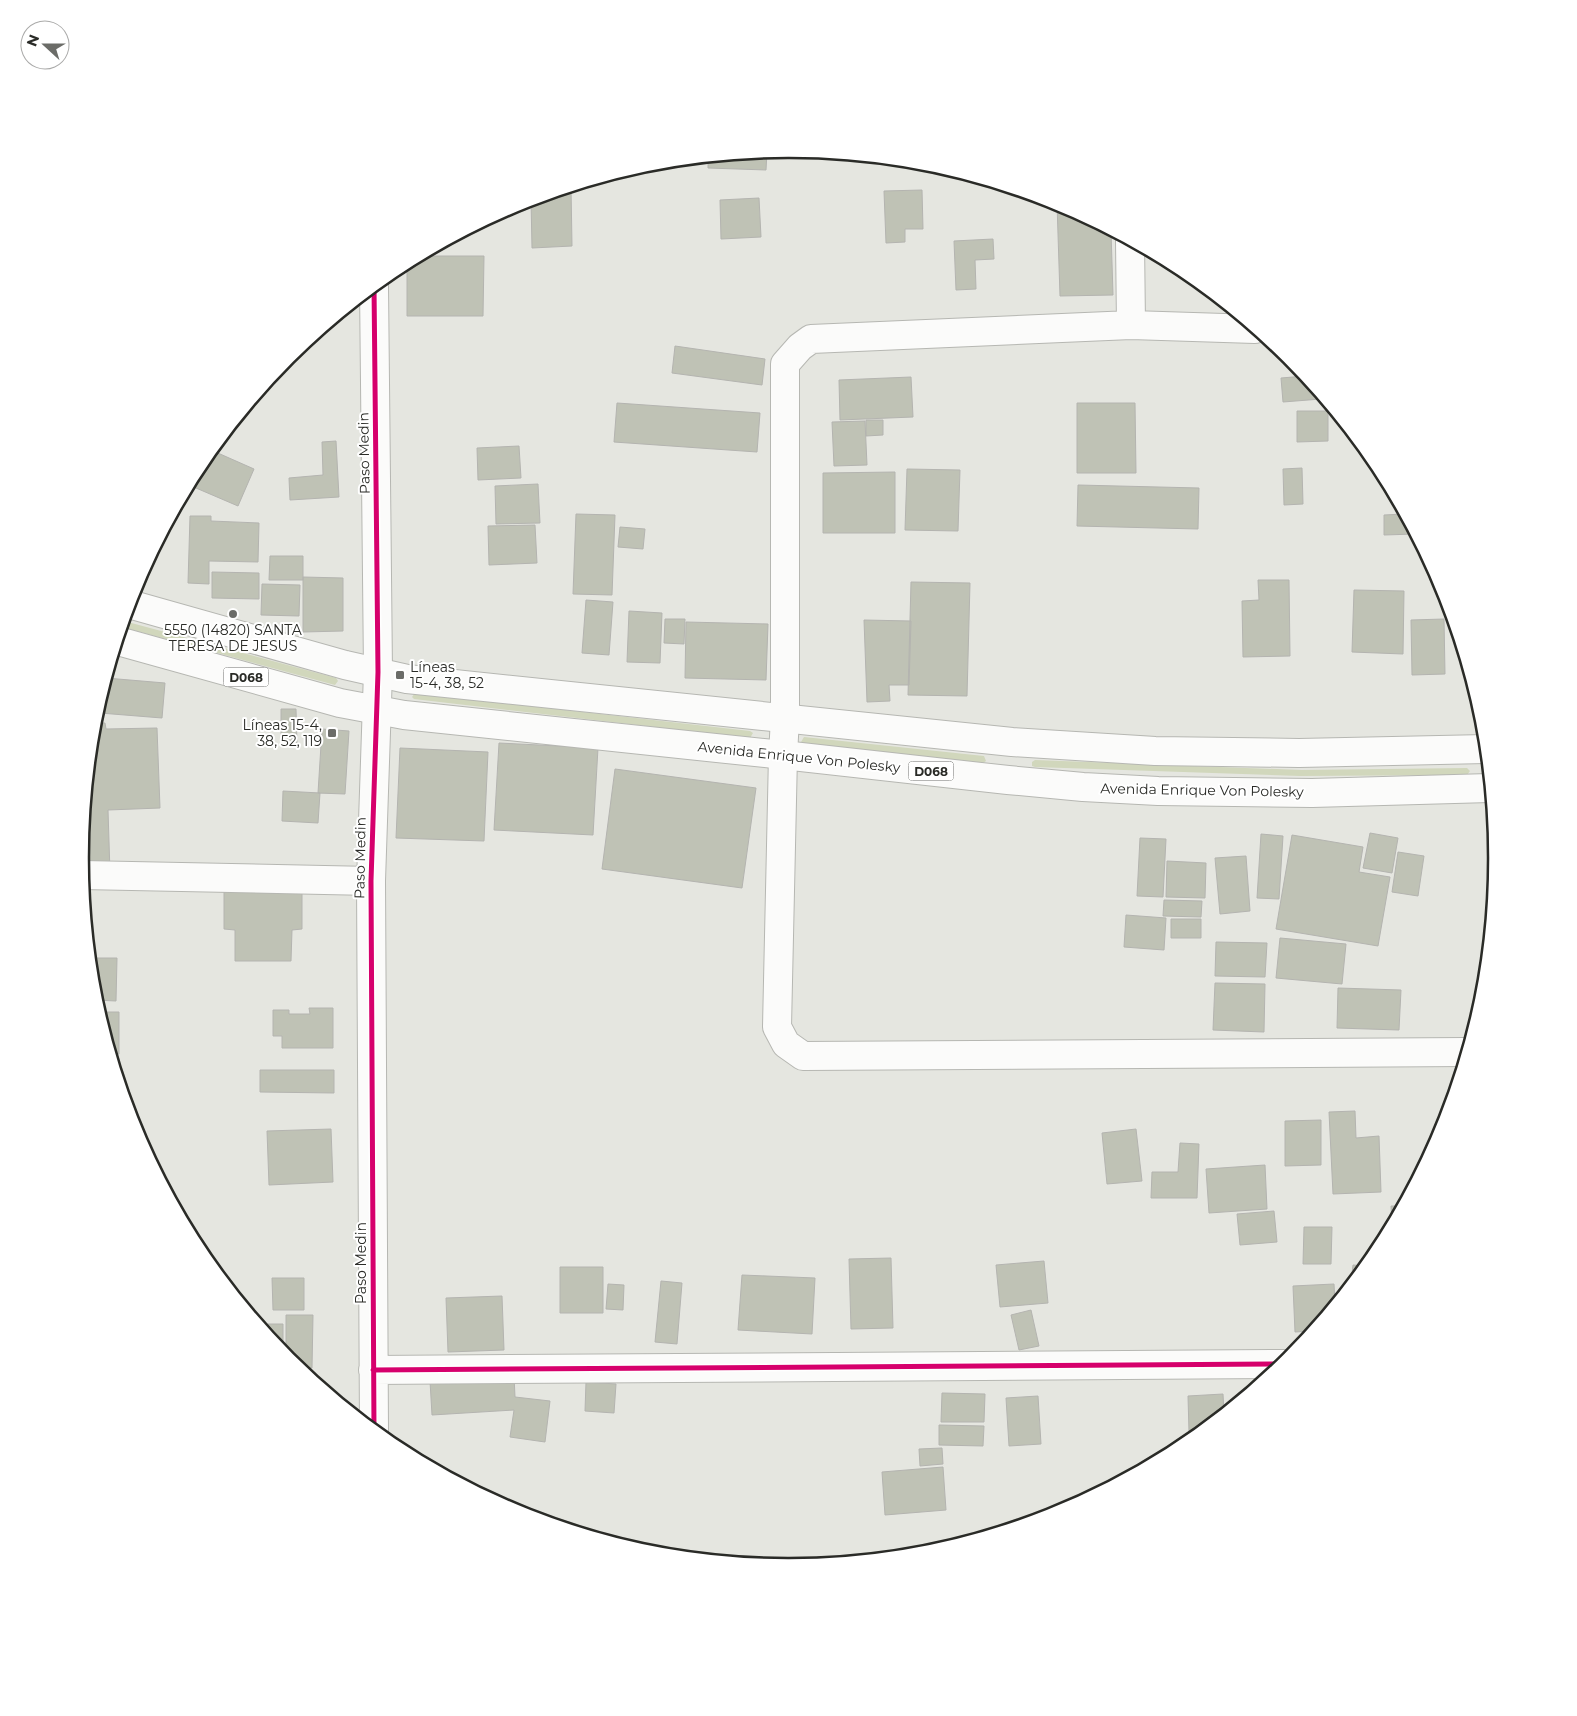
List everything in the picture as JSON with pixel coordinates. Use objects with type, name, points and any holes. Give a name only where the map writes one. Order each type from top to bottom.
[{"type":"street","points":[[1130,248],[1131,325]]},
{"type":"street","name":"Paso Medin","points":[[374,295],[378,672],[375,711],[371,881],[374,1421]]},
{"type":"street","points":[[1246,329],[1131,325],[811,339],[800,347],[784,364],[785,718],[778,1027],[786,1044],[803,1056],[1460,1052]]},
{"type":"street","points":[[136,606],[344,665],[417,680],[1012,742],[1155,751],[1299,753],[1479,750]]},
{"type":"street","name":"Avenida Enrique Von Polesky","points":[[123,642],[375,711],[1008,780],[1158,791],[1312,793],[1484,788]]},
{"type":"street","points":[[1008,780],[1012,742]]},
{"type":"street","points":[[89,875],[371,881]]},
{"type":"street","points":[[373,1370],[1271,1364]]},
{"type":"green space","points":[[130,623],[336,678],[338,681],[335,685],[128,629]]},
{"type":"green space","points":[[415,693],[750,731],[753,733],[750,738],[414,699],[412,697]]},
{"type":"green space","points":[[804,737],[984,756],[986,761],[983,763],[803,743],[801,742]]},
{"type":"green space","points":[[1035,760],[1302,770],[1467,768],[1470,771],[1467,775],[1300,776],[1035,767],[1032,766],[1032,762]]},
{"type":"building","points":[[767,159],[766,170],[708,168],[708,163]]},
{"type":"building","points":[[922,190],[923,229],[905,229],[905,242],[886,243],[884,191]]},
{"type":"building","points":[[571,193],[572,246],[532,248],[531,208]]},
{"type":"building","points":[[759,198],[761,237],[721,239],[720,200]]},
{"type":"building","points":[[1057,213],[1111,237],[1113,295],[1060,296]]},
{"type":"building","points":[[993,239],[994,259],[975,260],[976,289],[956,290],[954,241]]},
{"type":"building","points":[[432,256],[484,256],[483,316],[407,316],[407,272]]},
{"type":"building","points":[[675,346],[765,359],[762,385],[672,373]]},
{"type":"building","points":[[911,377],[913,417],[840,420],[839,380]]},
{"type":"building","points":[[1296,377],[1317,399],[1283,402],[1281,378]]},
{"type":"building","points":[[617,403],[760,413],[757,452],[614,442]]},
{"type":"building","points":[[1077,403],[1135,403],[1136,473],[1077,473]]},
{"type":"building","points":[[1297,411],[1327,411],[1328,441],[1297,442]]},
{"type":"building","points":[[866,420],[883,420],[883,435],[866,436]]},
{"type":"building","points":[[865,421],[867,465],[834,466],[832,422]]},
{"type":"building","points":[[336,441],[339,497],[290,500],[289,478],[323,475],[322,442]]},
{"type":"building","points":[[519,446],[521,478],[478,480],[477,448]]},
{"type":"building","points":[[218,453],[254,469],[238,506],[195,488]]},
{"type":"building","points":[[1302,468],[1303,504],[1284,505],[1283,469]]},
{"type":"building","points":[[907,469],[960,470],[958,531],[905,530]]},
{"type":"building","points":[[895,472],[895,533],[823,533],[823,473]]},
{"type":"building","points":[[538,484],[540,523],[496,524],[495,486]]},
{"type":"building","points":[[1078,485],[1199,488],[1198,529],[1077,526]]},
{"type":"building","points":[[576,514],[615,515],[612,595],[573,594]]},
{"type":"building","points":[[1398,514],[1408,534],[1384,535],[1384,515]]},
{"type":"building","points":[[190,516],[211,516],[211,521],[259,523],[258,562],[209,561],[209,584],[188,583]]},
{"type":"building","points":[[535,525],[537,563],[489,565],[488,526]]},
{"type":"building","points":[[620,527],[645,529],[643,549],[618,547]]},
{"type":"building","points":[[270,556],[303,556],[303,580],[269,580]]},
{"type":"building","points":[[212,572],[259,573],[259,599],[212,598]]},
{"type":"building","points":[[303,577],[343,578],[343,631],[303,632]]},
{"type":"building","points":[[1258,580],[1289,580],[1290,656],[1243,657],[1242,601],[1259,600]]},
{"type":"building","points":[[911,582],[970,583],[967,696],[908,695]]},
{"type":"building","points":[[262,584],[300,585],[299,616],[261,615]]},
{"type":"building","points":[[1354,590],[1404,591],[1403,654],[1352,652]]},
{"type":"building","points":[[586,600],[613,602],[609,655],[582,653]]},
{"type":"building","points":[[629,611],[662,613],[660,663],[627,662]]},
{"type":"building","points":[[665,619],[685,619],[684,644],[664,643]]},
{"type":"building","points":[[1444,619],[1445,674],[1412,675],[1411,620]]},
{"type":"building","points":[[864,620],[911,621],[909,685],[889,685],[890,701],[867,702]]},
{"type":"building","points":[[686,622],[768,624],[766,680],[685,678]]},
{"type":"building","points":[[113,679],[165,683],[162,718],[104,713]]},
{"type":"building","points":[[281,709],[296,709],[297,744],[281,745]]},
{"type":"building","points":[[102,723],[105,723],[106,729],[157,728],[160,808],[108,810],[110,873],[89,874],[90,812]]},
{"type":"building","points":[[322,729],[349,731],[345,794],[318,793]]},
{"type":"building","points":[[499,743],[598,748],[593,835],[494,830]]},
{"type":"building","points":[[400,748],[488,752],[484,841],[396,838]]},
{"type":"building","points":[[615,769],[756,788],[742,888],[602,869]]},
{"type":"building","points":[[283,791],[320,793],[318,823],[282,821]]},
{"type":"building","points":[[1370,833],[1398,838],[1392,873],[1363,868]]},
{"type":"building","points":[[1261,834],[1283,836],[1279,899],[1257,898]]},
{"type":"building","points":[[1292,835],[1363,847],[1359,872],[1390,877],[1378,946],[1276,929]]},
{"type":"building","points":[[1140,838],[1166,839],[1163,897],[1137,896]]},
{"type":"building","points":[[1398,852],[1424,856],[1418,896],[1392,892]]},
{"type":"building","points":[[1246,856],[1250,911],[1220,914],[1215,858]]},
{"type":"building","points":[[1167,861],[1206,863],[1205,898],[1166,897]]},
{"type":"building","points":[[224,883],[302,884],[302,929],[292,930],[291,961],[235,961],[235,930],[224,929]]},
{"type":"building","points":[[1164,900],[1202,901],[1201,917],[1163,916]]},
{"type":"building","points":[[1126,915],[1166,918],[1164,950],[1124,947]]},
{"type":"building","points":[[1171,919],[1201,919],[1201,938],[1171,938]]},
{"type":"building","points":[[1280,938],[1346,944],[1342,984],[1276,978]]},
{"type":"building","points":[[1216,942],[1267,943],[1265,977],[1215,976]]},
{"type":"building","points":[[96,958],[117,958],[116,1001],[103,1000]]},
{"type":"building","points":[[1215,983],[1265,984],[1264,1032],[1213,1030]]},
{"type":"building","points":[[1338,988],[1401,990],[1399,1030],[1337,1028]]},
{"type":"building","points":[[309,1008],[333,1008],[333,1048],[282,1048],[282,1036],[273,1036],[273,1010],[289,1010],[289,1014],[310,1014]]},
{"type":"building","points":[[106,1012],[119,1012],[119,1054],[117,1054]]},
{"type":"building","points":[[260,1070],[334,1070],[334,1093],[260,1092]]},
{"type":"building","points":[[1355,1111],[1356,1138],[1379,1136],[1381,1192],[1333,1194],[1329,1112]]},
{"type":"building","points":[[1321,1120],[1321,1165],[1285,1166],[1285,1121]]},
{"type":"building","points":[[331,1129],[333,1182],[269,1185],[267,1131]]},
{"type":"building","points":[[1136,1129],[1142,1181],[1107,1184],[1102,1133]]},
{"type":"building","points":[[1180,1143],[1199,1144],[1197,1198],[1151,1198],[1152,1172],[1178,1172]]},
{"type":"building","points":[[1265,1165],[1267,1209],[1209,1213],[1206,1169]]},
{"type":"building","points":[[1391,1206],[1396,1206],[1395,1208],[1391,1214]]},
{"type":"building","points":[[1274,1211],[1277,1242],[1240,1245],[1237,1214]]},
{"type":"building","points":[[1304,1227],[1332,1227],[1331,1264],[1303,1264]]},
{"type":"building","points":[[891,1258],[893,1328],[851,1329],[849,1259]]},
{"type":"building","points":[[1044,1261],[1048,1303],[1000,1307],[996,1265]]},
{"type":"building","points":[[560,1267],[603,1267],[603,1313],[560,1313]]},
{"type":"building","points":[[742,1275],[815,1278],[812,1334],[738,1330]]},
{"type":"building","points":[[272,1278],[304,1278],[304,1310],[273,1310]]},
{"type":"building","points":[[661,1281],[682,1283],[677,1344],[655,1342]]},
{"type":"building","points":[[608,1284],[624,1285],[623,1310],[606,1309]]},
{"type":"building","points":[[1334,1284],[1335,1295],[1303,1332],[1295,1332],[1293,1286]]},
{"type":"building","points":[[502,1296],[504,1350],[448,1352],[446,1298]]},
{"type":"building","points":[[1031,1310],[1039,1346],[1019,1350],[1011,1315]]},
{"type":"building","points":[[286,1315],[313,1315],[312,1368],[286,1344]]},
{"type":"building","points":[[267,1324],[283,1324],[283,1341]]},
{"type":"building","points":[[514,1376],[515,1397],[550,1401],[545,1442],[510,1437],[514,1410],[432,1415],[430,1381]]},
{"type":"building","points":[[586,1382],[616,1384],[614,1413],[585,1411]]},
{"type":"building","points":[[942,1393],[985,1394],[984,1422],[941,1422]]},
{"type":"building","points":[[1223,1394],[1224,1405],[1189,1431],[1188,1396]]},
{"type":"building","points":[[1038,1396],[1041,1444],[1009,1446],[1006,1398]]},
{"type":"building","points":[[939,1425],[984,1426],[983,1446],[939,1445]]},
{"type":"building","points":[[942,1448],[943,1464],[920,1466],[919,1449]]},
{"type":"building","points":[[943,1467],[946,1510],[885,1515],[882,1472]]},
{"type":"cycle path","points":[[374,295],[378,672],[371,881],[374,1421]]},
{"type":"cycle path","points":[[373,1370],[1271,1364]]},
{"type":"place","name":"5550 (14820) SANTA TERESA DE JESUS","points":[[233,614]]},
{"type":"place","name":"Líneas 15-4, 38, 52","points":[[400,675]]},
{"type":"place","name":"Líneas 15-4, 38, 52, 119","points":[[332,733]]}]
